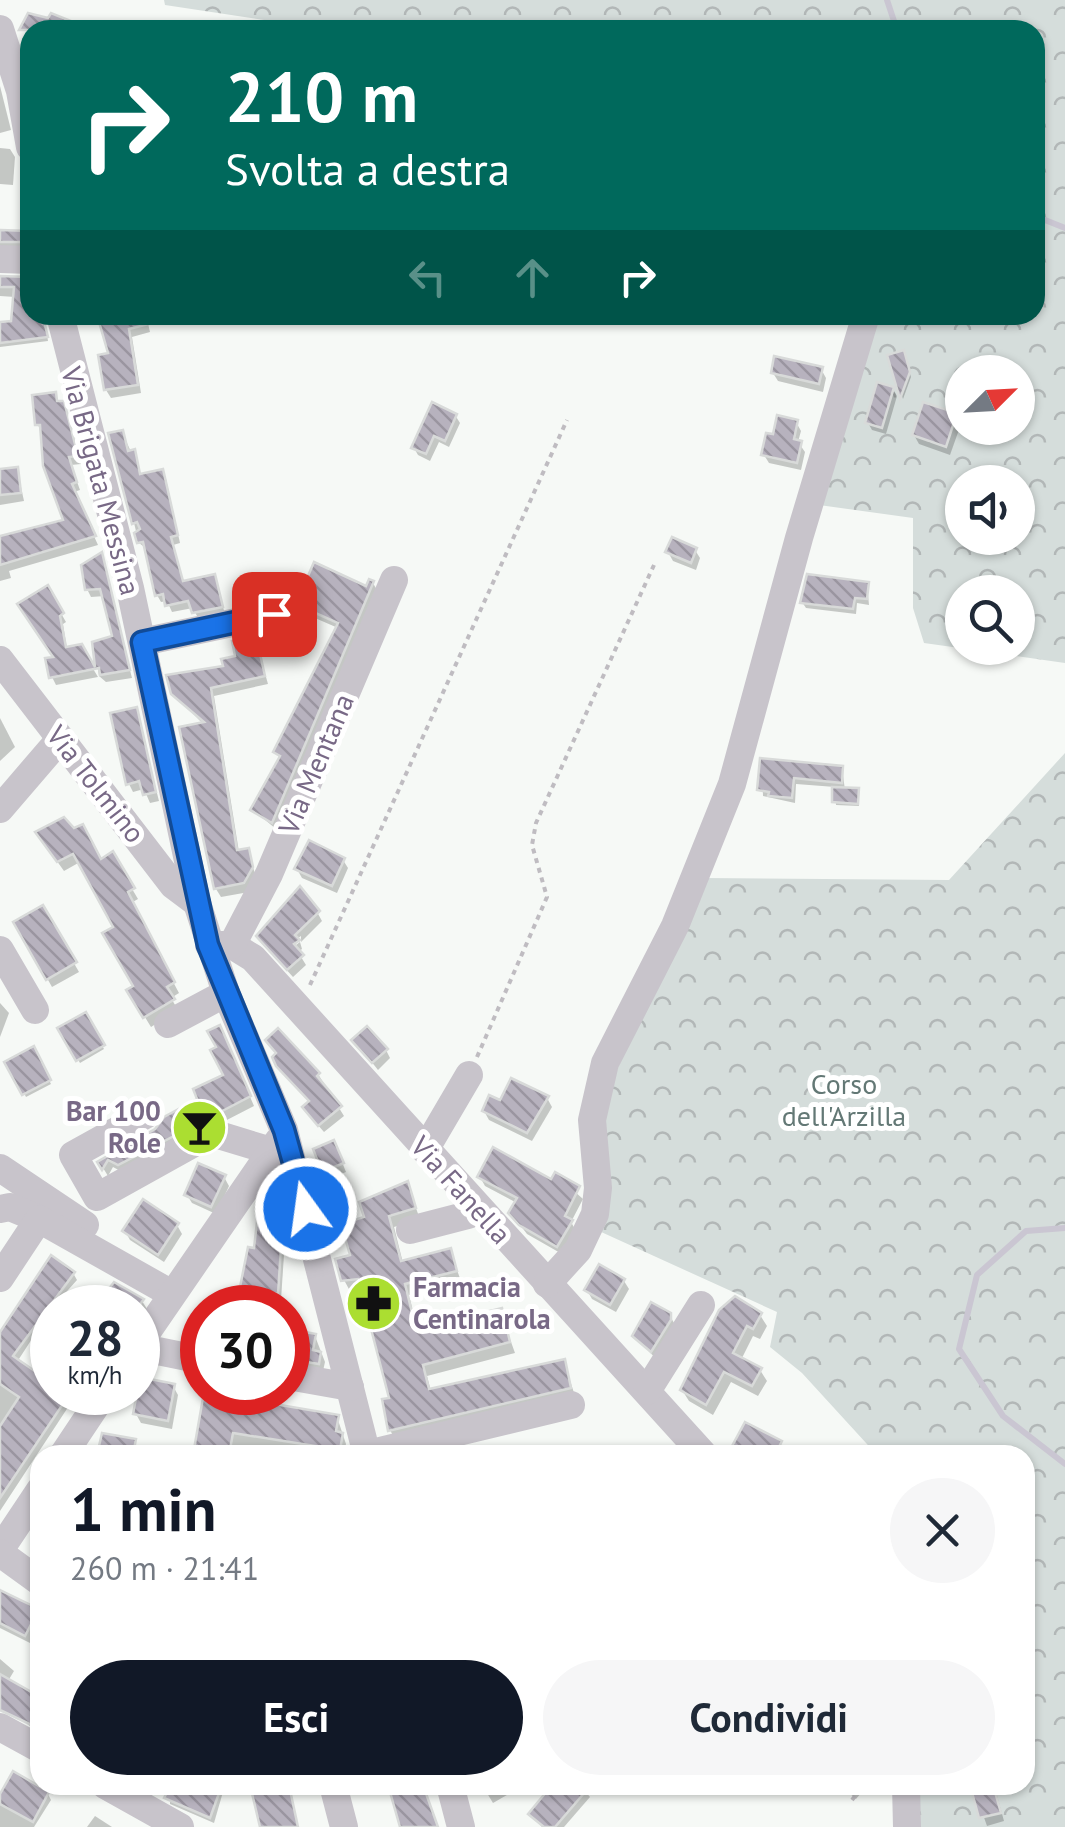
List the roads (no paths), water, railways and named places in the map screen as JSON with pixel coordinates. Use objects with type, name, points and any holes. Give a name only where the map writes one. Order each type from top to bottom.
[{"type":"street","points":[[0,29],[20,91]]},
{"type":"street","name":"Via Brigata Messina","points":[[63,325],[142,642],[197,904],[220,945],[226,993],[278,1141],[364,1445]]},
{"type":"street","points":[[547,1284],[578,1250],[595,1214],[598,1188],[592,1120],[605,1063],[674,926],[732,784],[799,538],[863,325]]},
{"type":"street","name":"Via Mentana","points":[[220,945],[269,874],[394,580]]},
{"type":"street","points":[[142,642],[274,614]]},
{"type":"street","name":"Via Tolmino","points":[[0,660],[173,885],[197,904]]},
{"type":"street","points":[[0,809],[60,739]]},
{"type":"street","name":"Via Fanella","points":[[220,945],[253,958],[695,1445]]},
{"type":"street","points":[[0,950],[35,1010]]},
{"type":"street","points":[[168,1024],[226,993]]},
{"type":"street","points":[[425,1150],[469,1074]]},
{"type":"street","points":[[146,1114],[73,1155],[96,1197],[212,1133],[278,1141]]},
{"type":"street","points":[[160,1287],[278,1141]]},
{"type":"street","points":[[0,1168],[136,1257],[158,1285]]},
{"type":"street","points":[[0,1209],[10,1207],[39,1219],[156,1285]]},
{"type":"street","points":[[410,1230],[468,1215],[477,1208]]},
{"type":"street","points":[[0,1278],[39,1219]]},
{"type":"street","points":[[647,1391],[702,1305]]},
{"type":"street","points":[[310,1380],[350,1387]]},
{"type":"street","points":[[408,1445],[571,1405]]},
{"type":"street","points":[[70,1445],[90,1415]]},
{"type":"street","points":[[30,1505],[0,1551],[30,1574]]},
{"type":"street","points":[[0,1727],[30,1744]]},
{"type":"street","points":[[122,1795],[180,1827]]},
{"type":"street","points":[[336,1795],[344,1827]]},
{"type":"street","points":[[453,1795],[461,1827]]},
{"type":"street","points":[[906,1795],[907,1827]]},
{"type":"waterway","points":[[887,0],[894,20]]},
{"type":"waterway","points":[[1045,220],[1065,228]]},
{"type":"waterway","points":[[1065,1228],[1026,1231],[977,1275],[959,1349],[1003,1416],[1065,1464]]},
{"type":"place","name":"Bar 100 Role","points":[[200,1127]]},
{"type":"place","name":"Farmacia Centinarola","points":[[374,1303]]},
{"type":"park label","name":"Corso dell'Arzilla","points":[[844,1100]]}]
